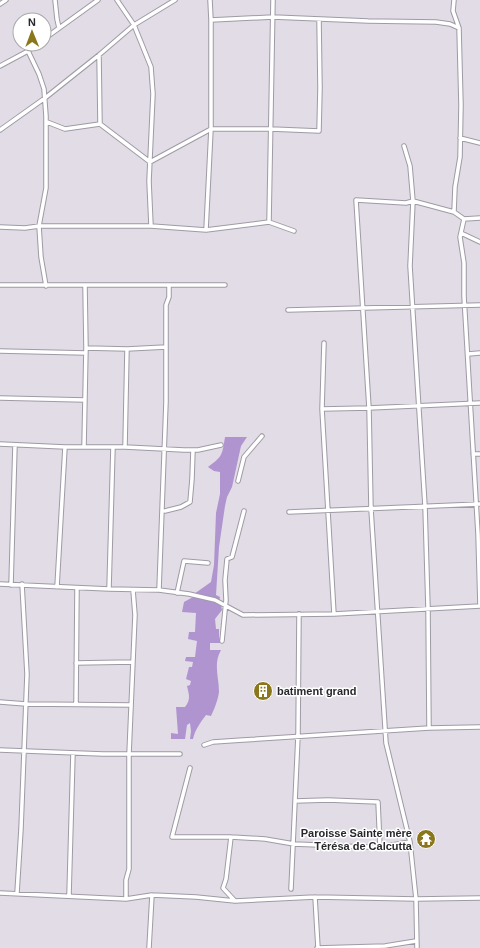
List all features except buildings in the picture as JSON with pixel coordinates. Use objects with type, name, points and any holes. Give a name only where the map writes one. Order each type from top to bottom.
[{"type":"street","points":[[0,4],[6,0]]},
{"type":"street","points":[[55,0],[59,28]]},
{"type":"street","points":[[52,33],[98,0]]},
{"type":"street","points":[[117,0],[134,25],[151,67],[154,94],[149,181],[152,226]]},
{"type":"street","points":[[0,130],[99,55],[134,25],[175,0]]},
{"type":"street","points":[[206,230],[211,129],[212,20],[210,0]]},
{"type":"street","points":[[270,222],[273,0]]},
{"type":"street","points":[[454,0],[453,12],[459,28],[461,105],[460,157],[454,187],[454,212]]},
{"type":"street","points":[[212,20],[273,17],[436,22],[450,24],[459,28]]},
{"type":"street","points":[[150,162],[211,129],[319,131],[319,19]]},
{"type":"street","points":[[0,66],[26,52]]},
{"type":"street","points":[[28,52],[44,88],[47,122],[46,188],[39,226],[41,257],[46,286]]},
{"type":"street","points":[[99,55],[100,124]]},
{"type":"street","points":[[47,122],[65,129],[100,124],[150,162]]},
{"type":"street","points":[[460,138],[480,142]]},
{"type":"street","points":[[404,146],[410,166],[413,201],[410,266],[414,308],[425,506],[429,728]]},
{"type":"street","points":[[417,948],[416,899],[410,842],[386,743],[385,731],[372,509],[369,408],[356,200],[406,203],[413,201],[454,212],[464,219],[480,218]]},
{"type":"street","points":[[0,584],[159,590],[215,600],[243,615],[334,614],[480,606],[478,504],[470,404],[464,296],[464,263],[460,237],[464,219]]},
{"type":"street","points":[[0,227],[152,226],[206,230],[270,222],[294,231]]},
{"type":"street","points":[[461,233],[480,242]]},
{"type":"street","points":[[159,590],[164,450],[166,305],[169,297],[169,285]]},
{"type":"street","points":[[0,286],[225,285]]},
{"type":"street","points":[[84,447],[86,353],[85,286]]},
{"type":"street","points":[[288,310],[414,308],[480,305]]},
{"type":"street","points":[[324,343],[322,409],[334,614]]},
{"type":"street","points":[[86,348],[166,348]]},
{"type":"street","points":[[125,447],[127,349]]},
{"type":"street","points":[[0,351],[86,353]]},
{"type":"street","points":[[468,354],[480,353]]},
{"type":"street","points":[[0,398],[85,400]]},
{"type":"street","points":[[322,409],[480,403]]},
{"type":"street","points":[[238,481],[244,457],[262,436]]},
{"type":"street","points":[[0,444],[65,447],[125,447],[164,450],[193,450],[221,445]]},
{"type":"street","points":[[11,585],[15,445]]},
{"type":"street","points":[[57,587],[65,447]]},
{"type":"street","points":[[108,589],[113,447]]},
{"type":"street","points":[[165,511],[181,507],[190,502],[193,450]]},
{"type":"street","points":[[473,454],[480,454]]},
{"type":"street","points":[[289,512],[478,504]]},
{"type":"street","points":[[222,641],[226,606],[226,559],[232,557],[244,511]]},
{"type":"street","points":[[178,593],[184,561],[208,563]]},
{"type":"street","points":[[17,893],[27,674],[22,584]]},
{"type":"street","points":[[76,704],[77,588]]},
{"type":"street","points":[[126,899],[126,880],[129,869],[129,754],[135,615],[133,590]]},
{"type":"street","points":[[291,889],[298,736],[299,614]]},
{"type":"street","points":[[76,663],[132,662]]},
{"type":"street","points":[[0,702],[26,704],[131,705]]},
{"type":"street","points":[[204,745],[219,741],[429,728],[480,727]]},
{"type":"street","points":[[0,750],[73,753],[180,754]]},
{"type":"street","points":[[69,895],[73,753]]},
{"type":"street","points":[[190,768],[172,837],[231,837],[265,839],[294,844],[380,847],[410,842]]},
{"type":"street","points":[[295,801],[328,800],[378,802],[380,847]]},
{"type":"street","points":[[231,837],[226,879],[223,888],[234,901]]},
{"type":"street","points":[[0,893],[69,895],[126,899],[152,895],[196,897],[234,901],[315,897],[416,899],[480,898]]},
{"type":"street","points":[[149,948],[152,895]]},
{"type":"street","points":[[315,897],[318,948],[385,946],[416,941]]},
{"type":"shaded area","points":[[225,437],[247,437],[241,446],[232,487],[227,497],[225,506],[219,547],[216,595],[220,597],[219,601],[194,594],[211,582],[214,565],[216,513],[220,494],[220,472],[214,471],[208,467],[221,455]]},
{"type":"shaded area","points":[[193,597],[210,600],[221,605],[222,610],[215,619],[216,629],[219,629],[219,637],[222,643],[210,643],[210,650],[221,650],[217,660],[219,692],[216,705],[211,716],[206,715],[198,727],[193,739],[190,739],[190,723],[187,725],[185,739],[171,739],[171,733],[178,734],[176,707],[185,707],[189,699],[187,686],[190,685],[191,681],[186,679],[189,667],[192,667],[193,662],[185,661],[186,657],[195,657],[197,641],[188,639],[189,632],[195,632],[196,613],[182,612],[184,602]]},
{"type":"place","name":"batiment grand","points":[[263,691]]},
{"type":"place","name":"Paroisse Sainte mère Térésa de Calcutta","points":[[426,839]]}]
